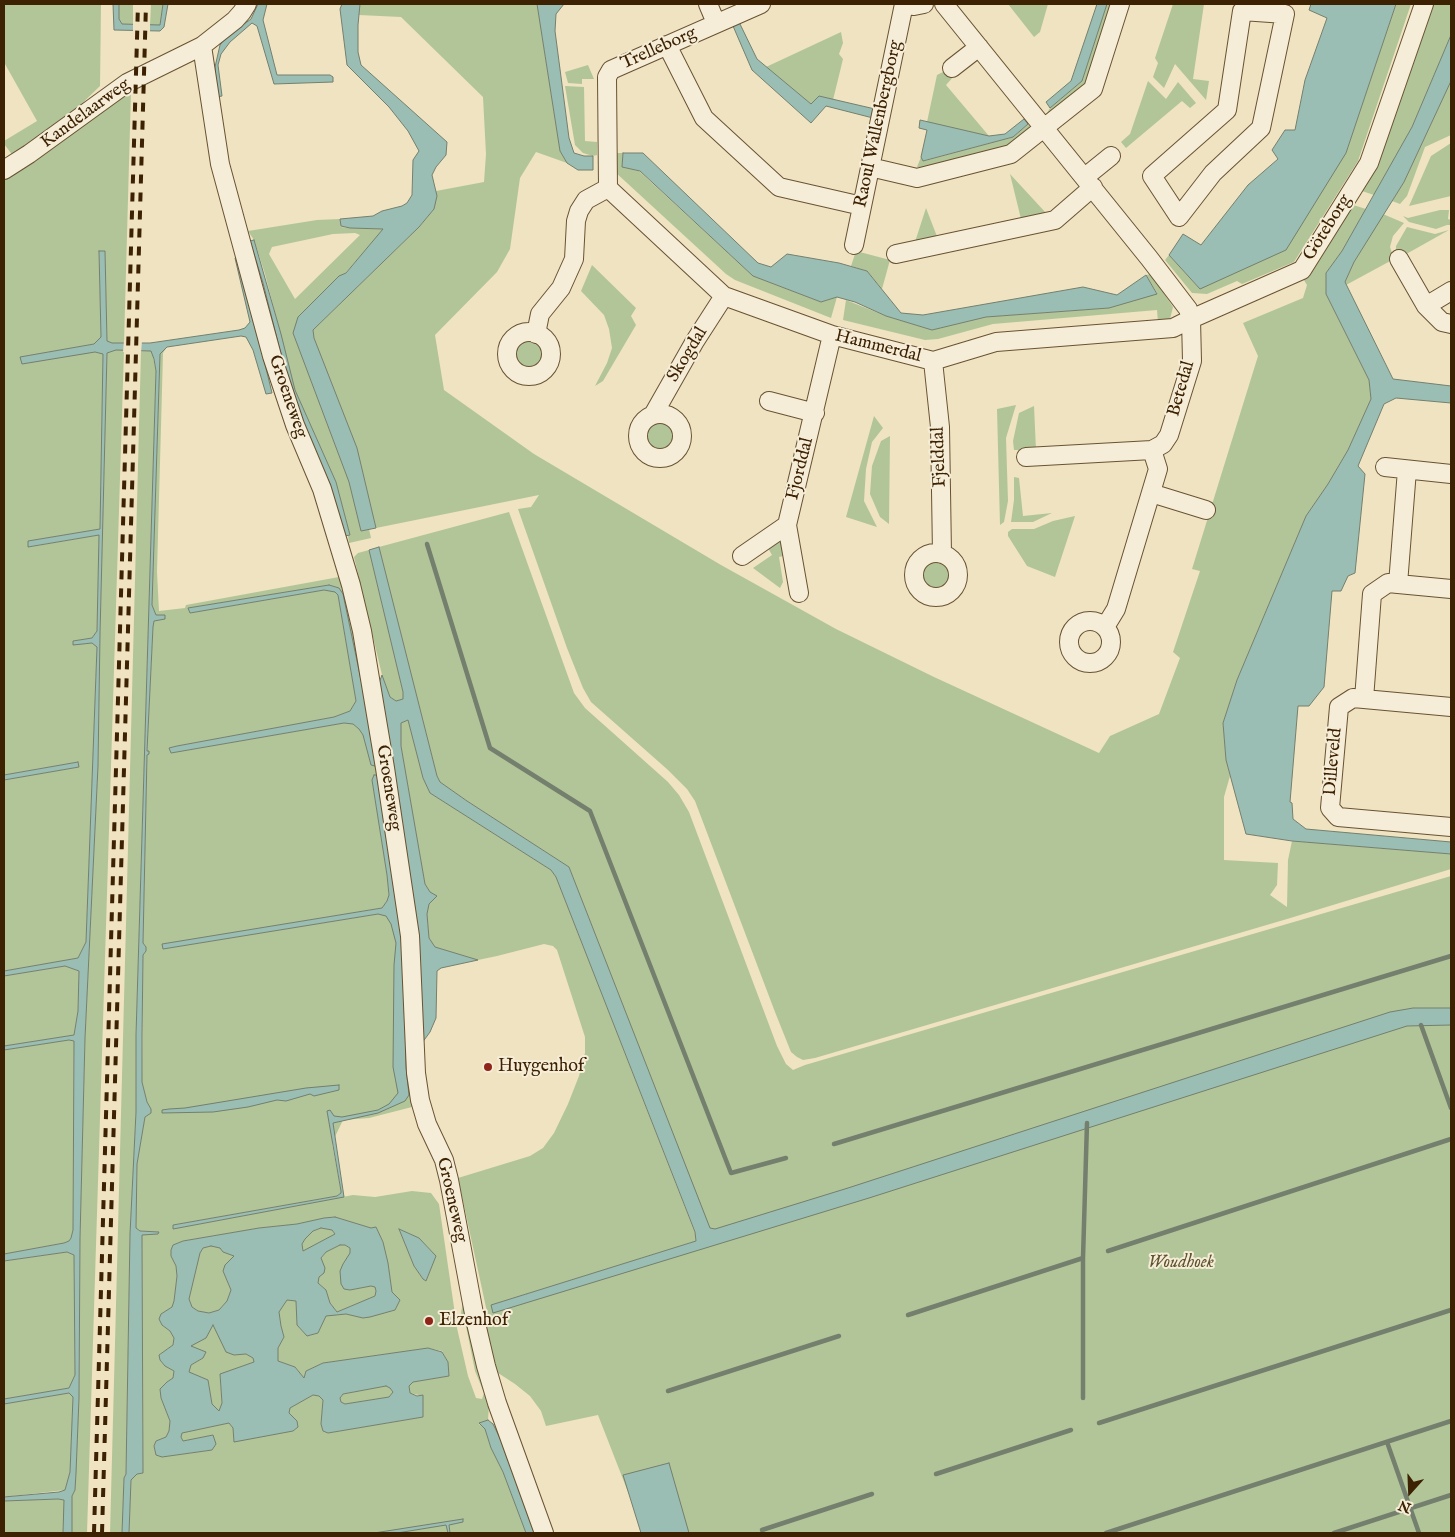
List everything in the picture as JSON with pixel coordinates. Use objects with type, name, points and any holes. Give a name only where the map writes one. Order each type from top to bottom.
[{"type":"street","name":"Kandelaarweg","points":[[4,170],[117,90],[202,46],[235,20],[247,4]]},
{"type":"street","points":[[708,4],[716,23]]},
{"type":"street","name":"Trelleborg","points":[[608,188],[607,77],[611,70],[761,4]]},
{"type":"street","name":"Raoul Wallenbergborg","points":[[854,245],[904,4]]},
{"type":"street","points":[[913,4],[914,6],[924,4]]},
{"type":"street","points":[[944,4],[1089,182],[1188,309],[1190,319]]},
{"type":"street","points":[[870,167],[917,178],[1011,154],[1093,89],[1120,4]]},
{"type":"street","name":"Göteborg","points":[[1190,319],[1302,270],[1368,162],[1424,4]]},
{"type":"street","points":[[1242,11],[1285,14],[1261,128],[1213,173],[1179,217],[1152,176],[1228,110],[1242,11]]},
{"type":"street","points":[[667,45],[704,118],[779,187],[862,206]]},
{"type":"street","name":"Groeneweg","points":[[202,46],[220,164],[267,336],[295,425],[322,488],[351,585],[362,631],[388,786],[410,936],[416,1073],[420,1100],[427,1124],[444,1160],[449,1180],[475,1319],[486,1366],[497,1403],[544,1533]]},
{"type":"street","points":[[952,68],[979,47]]},
{"type":"street","points":[[896,254],[1055,220],[1111,156]]},
{"type":"street","points":[[536,334],[540,314],[561,288],[574,259],[576,221],[579,210],[586,200],[608,188]]},
{"type":"street","name":"Hammerdal","points":[[608,188],[724,296],[832,335],[933,361],[996,342],[1173,328],[1190,319]]},
{"type":"street","points":[[1399,259],[1426,306],[1442,322],[1451,324]]},
{"type":"street","points":[[1426,306],[1451,291]]},
{"type":"street","name":"Skogdal","points":[[653,415],[695,341],[724,296]]},
{"type":"street","name":"Betedal","points":[[1152,450],[1162,444],[1169,435],[1192,361],[1190,319]]},
{"type":"street","name":"Fjorddal","points":[[799,593],[787,525],[832,335]]},
{"type":"street","name":"Fjelddal","points":[[933,361],[940,427],[942,554]]},
{"type":"street","name":"Fjorddal","points":[[769,401],[815,413]]},
{"type":"street","points":[[1026,457],[1152,450],[1158,469],[1116,609],[1105,627]]},
{"type":"street","points":[[1385,467],[1451,474]]},
{"type":"street","points":[[1398,584],[1408,470]]},
{"type":"street","points":[[1151,493],[1206,510]]},
{"type":"street","name":"Fjorddal","points":[[742,556],[787,525]]},
{"type":"street","points":[[1364,699],[1372,594],[1388,583],[1451,589]]},
{"type":"street","name":"Dilleveld","points":[[1451,707],[1353,698],[1339,707],[1330,808],[1338,817],[1451,827]]},
{"type":"green space","points":[[4,4],[101,4],[100,86],[68,117],[14,157],[4,144],[4,141],[37,121],[4,64]]},
{"type":"green space","points":[[119,4],[133,4],[133,25],[122,24],[119,19]]},
{"type":"green space","points":[[151,4],[163,4],[160,25],[150,25]]},
{"type":"green space","points":[[360,4],[537,4],[560,151],[567,163],[536,152],[520,178],[510,249],[497,272],[435,335],[444,390],[534,454],[721,565],[836,629],[934,677],[1099,753],[1110,736],[1159,714],[1180,658],[1173,652],[1200,571],[1192,569],[1258,356],[1243,323],[1303,298],[1307,285],[1302,277],[1350,204],[1366,209],[1342,251],[1326,273],[1326,294],[1369,380],[1371,399],[1348,450],[1306,516],[1237,680],[1223,723],[1226,760],[1230,776],[1224,797],[1224,860],[1278,863],[1277,885],[1270,895],[1287,907],[1288,860],[1292,841],[1451,854],[1451,869],[815,1058],[803,1060],[797,1057],[791,1052],[775,1012],[695,801],[687,789],[668,770],[591,702],[583,688],[518,509],[531,507],[539,495],[376,528],[357,448],[314,338],[313,330],[419,227],[434,209],[436,191],[484,182],[486,154],[483,97],[401,17],[359,15]]},
{"type":"green space","points":[[1008,4],[1048,4],[1040,32],[1034,37]]},
{"type":"green space","points":[[1107,4],[1113,4],[1087,85],[1049,118],[1046,115],[1050,108],[1082,81]]},
{"type":"green space","points":[[1173,4],[1204,4],[1193,79],[1209,81],[1206,100],[1175,64],[1164,88],[1153,77],[1158,63],[1155,58]]},
{"type":"green space","points":[[1396,4],[1411,4],[1358,161],[1294,262],[1242,284],[1237,281],[1207,294],[1192,293],[1165,260],[1169,255],[1200,289],[1346,153]]},
{"type":"green space","points":[[1429,4],[1451,4],[1451,35],[1412,127],[1374,195],[1359,190]]},
{"type":"green space","points":[[841,32],[843,43],[839,54],[843,59],[833,100],[819,96],[811,104],[766,67]]},
{"type":"green space","points":[[588,65],[594,79],[582,79],[582,84],[568,83],[565,72]]},
{"type":"green space","points":[[947,70],[954,76],[946,85],[989,136],[927,122],[937,75]]},
{"type":"green space","points":[[1148,81],[1166,99],[1178,82],[1196,103],[1190,108],[1182,101],[1126,148],[1121,142],[1130,134]]},
{"type":"green space","points":[[1451,81],[1451,135],[1425,147],[1407,196],[1400,204],[1392,201],[1404,182]]},
{"type":"green space","points":[[565,86],[584,87],[585,141],[597,142],[597,155],[593,156],[583,153],[575,145]]},
{"type":"green space","points":[[131,91],[124,343],[107,341],[105,252],[99,252],[101,337],[94,344],[21,357],[103,353],[100,529],[28,541],[29,547],[99,535],[97,631],[92,638],[73,641],[73,644],[93,643],[97,647],[86,942],[78,958],[4,971],[4,780],[79,767],[78,762],[4,775],[4,179],[116,99]]},
{"type":"green space","points":[[1028,124],[1032,130],[1014,144],[924,168],[917,167],[921,157],[924,161],[1013,137]]},
{"type":"green space","points":[[1451,143],[1451,196],[1409,206],[1431,156]]},
{"type":"green space","points":[[614,153],[623,153],[622,167],[639,171],[753,276],[821,302],[837,297],[831,318],[735,280],[726,274],[614,171]]},
{"type":"green space","points":[[1010,174],[1046,213],[1021,219]]},
{"type":"green space","points":[[926,208],[938,239],[914,245]]},
{"type":"green space","points":[[1440,210],[1449,210],[1448,219],[1451,220],[1451,225],[1436,229],[1409,222],[1403,216],[1408,218]]},
{"type":"green space","points":[[1383,214],[1404,223],[1393,236],[1390,247],[1394,259],[1346,285],[1345,282],[1354,262]]},
{"type":"green space","points":[[340,219],[341,227],[384,229],[293,333],[349,482],[361,531],[369,529],[371,538],[349,543],[348,536],[350,535],[336,482],[295,390],[265,274],[254,240],[248,231],[317,220]],"holes":[[[355,233],[360,235],[295,299],[269,254],[272,247],[333,234]]]},
{"type":"green space","points":[[1407,227],[1435,234],[1449,230],[1401,257],[1396,252],[1396,246]]},
{"type":"green space","points":[[856,251],[890,260],[882,289],[867,271],[851,266]]},
{"type":"green space","points":[[592,265],[636,308],[631,316],[636,325],[603,381],[595,386],[607,363],[612,348],[609,329],[604,315],[581,291]]},
{"type":"green space","points":[[1151,274],[1173,307],[1170,319],[1158,322],[1157,310],[993,324],[938,339],[925,340],[843,320],[846,300],[886,316],[932,330],[986,317],[1109,308],[1157,293],[1146,275]]},
{"type":"green space","points":[[528,340],[539,344],[543,355],[539,366],[528,370],[517,366],[513,355],[517,344]]},
{"type":"green space","points":[[167,347],[163,353],[157,572],[159,611],[185,608],[186,605],[339,577],[344,582],[369,691],[403,908],[409,970],[411,1070],[416,1106],[369,1118],[343,1120],[332,1143],[341,1191],[337,1196],[173,1225],[173,1229],[353,1195],[375,1197],[412,1191],[431,1193],[439,1204],[457,1328],[468,1376],[476,1398],[482,1399],[484,1393],[475,1371],[466,1326],[461,1313],[463,1301],[460,1280],[463,1280],[471,1325],[490,1391],[488,1420],[479,1424],[485,1429],[526,1533],[129,1533],[131,1480],[137,1474],[143,1473],[142,1234],[158,1234],[159,1232],[140,1231],[136,1228],[137,1164],[145,1117],[151,1113],[142,1082],[143,955],[146,951],[143,943],[147,754],[149,754],[147,751],[153,627],[154,621],[165,618],[165,615],[156,615],[152,605],[160,354]],"holes":[[[329,585],[339,588],[343,594],[374,742],[375,766],[371,765],[363,735],[359,729],[353,724],[344,723],[171,753],[169,748],[177,746],[334,717],[350,711],[356,701],[338,595],[335,591],[324,590],[190,613],[188,608]],[[374,775],[379,775],[381,781],[399,902],[403,908],[378,914],[163,949],[163,944],[382,908],[389,895],[372,780]],[[335,1217],[371,1228],[376,1227],[383,1242],[392,1292],[400,1300],[395,1310],[363,1318],[346,1314],[326,1315],[318,1333],[307,1336],[297,1325],[296,1301],[287,1300],[279,1312],[284,1337],[278,1348],[278,1361],[295,1367],[304,1378],[306,1371],[323,1363],[428,1348],[442,1351],[448,1362],[449,1376],[413,1382],[409,1386],[410,1393],[423,1396],[423,1417],[328,1433],[323,1431],[321,1424],[323,1400],[319,1396],[313,1395],[290,1408],[289,1413],[297,1421],[298,1427],[293,1431],[234,1441],[233,1428],[229,1423],[181,1433],[183,1441],[213,1435],[216,1444],[212,1450],[162,1457],[156,1455],[154,1446],[156,1441],[166,1437],[170,1421],[161,1398],[160,1389],[173,1378],[174,1371],[165,1366],[160,1360],[159,1355],[173,1345],[174,1338],[159,1319],[161,1314],[172,1307],[174,1301],[177,1276],[176,1266],[171,1256],[173,1245],[183,1241],[259,1228],[298,1224]],[[399,1229],[419,1238],[436,1256],[426,1281],[414,1266]]]},
{"type":"green space","points":[[124,350],[87,1533],[72,1533],[72,1496],[75,1490],[79,1398],[80,1239],[85,1038],[98,766],[107,353]]},
{"type":"green space","points":[[141,351],[152,351],[156,371],[136,1035],[136,1112],[130,1234],[126,1474],[124,1478],[122,1533],[110,1533]]},
{"type":"green space","points":[[1016,405],[1006,438],[1008,501],[1004,522],[1000,525],[997,409]]},
{"type":"green space","points":[[1034,406],[1036,450],[1014,450],[1013,441],[1019,413]]},
{"type":"green space","points":[[874,416],[883,428],[872,442],[866,469],[864,501],[877,527],[846,517]]},
{"type":"green space","points":[[660,420],[666,421],[671,425],[675,430],[675,442],[671,447],[666,451],[660,452],[654,451],[649,447],[645,442],[644,436],[645,430],[649,425],[654,421]]},
{"type":"green space","points":[[890,436],[889,524],[880,517],[870,494],[872,466],[881,441]]},
{"type":"green space","points":[[1014,477],[1019,478],[1023,516],[1052,513],[1033,522],[1011,522],[1014,500]]},
{"type":"green space","name":"Woudhoek","points":[[509,512],[574,693],[585,708],[668,782],[679,795],[689,812],[777,1046],[786,1064],[793,1070],[1451,876],[1451,1533],[644,1533],[598,1415],[546,1426],[541,1411],[530,1396],[492,1369],[482,1322],[486,1320],[484,1313],[487,1312],[458,1178],[530,1156],[543,1148],[554,1133],[579,1076],[585,1053],[585,1037],[557,950],[553,946],[544,944],[478,960],[435,947],[429,938],[427,914],[430,892],[425,884],[401,746],[401,723],[404,721],[408,720],[423,778],[430,793],[551,870],[556,877],[695,1233],[696,1241],[492,1305],[704,1242],[675,1139],[569,867],[467,801],[440,782],[437,776],[379,547]]},
{"type":"green space","points":[[1075,516],[1055,577],[1027,566],[1008,536],[1008,532],[1012,529],[1034,529],[1053,521]]},
{"type":"green space","points":[[774,541],[779,541],[783,545],[787,555],[779,557],[783,582],[780,588],[753,568],[772,555],[768,548]]},
{"type":"green space","points":[[369,550],[403,692],[403,699],[396,701],[390,697],[382,675],[354,557],[358,553]]},
{"type":"green space","points":[[936,559],[942,560],[947,564],[951,569],[951,581],[947,586],[942,590],[936,591],[930,590],[925,586],[921,581],[920,575],[921,569],[925,564],[930,560]]},
{"type":"green space","points":[[65,966],[79,971],[78,1011],[74,1035],[4,1046],[4,976]]},
{"type":"green space","points":[[69,1040],[74,1041],[73,1230],[71,1238],[64,1243],[4,1254],[4,1050]]},
{"type":"green space","points":[[321,1228],[332,1230],[335,1234],[303,1252],[302,1244],[305,1239],[313,1231]]},
{"type":"green space","points":[[340,1245],[350,1248],[351,1253],[343,1264],[344,1289],[350,1290],[371,1286],[375,1287],[376,1291],[375,1296],[337,1312],[330,1303],[326,1290],[318,1283],[321,1259],[326,1252]]},
{"type":"green space","points":[[211,1246],[221,1248],[223,1252],[235,1256],[223,1271],[231,1290],[227,1301],[219,1310],[209,1313],[198,1311],[192,1307],[189,1299],[200,1253],[203,1248]]},
{"type":"green space","points":[[67,1252],[74,1255],[75,1375],[69,1388],[4,1399],[4,1261]]},
{"type":"green space","points":[[213,1324],[234,1355],[246,1354],[253,1358],[254,1362],[220,1375],[222,1404],[219,1411],[212,1404],[208,1380],[189,1373],[191,1365],[203,1358],[190,1346]]},
{"type":"green space","points":[[386,1386],[393,1392],[389,1397],[345,1404],[341,1402],[340,1398],[343,1394]]},
{"type":"green space","points":[[69,1393],[73,1397],[72,1426],[70,1472],[65,1490],[4,1497],[4,1404]]},
{"type":"green space","points":[[65,1500],[63,1533],[4,1533],[4,1501]]},
{"type":"water","points":[[113,4],[119,4],[119,19],[122,24],[160,25],[163,4],[168,4],[164,27],[160,31],[114,30]]},
{"type":"water","points":[[258,4],[267,4],[263,20],[277,75],[330,75],[333,77],[333,82],[274,84],[257,26],[252,23],[230,42],[221,54],[218,65],[222,96],[217,97],[215,67],[220,45],[226,37],[251,19]]},
{"type":"water","points":[[342,4],[360,4],[358,52],[361,65],[447,142],[446,155],[432,175],[437,196],[434,209],[419,227],[313,330],[314,338],[357,448],[376,528],[361,531],[349,482],[293,333],[298,317],[339,276],[346,273],[383,229],[341,226],[340,219],[373,216],[407,203],[412,195],[413,160],[419,151],[408,131],[389,107],[347,65],[340,9]]},
{"type":"water","points":[[537,4],[564,4],[556,14],[555,31],[569,138],[574,153],[593,156],[593,170],[578,170],[567,163],[560,151]]},
{"type":"water","points":[[1097,4],[1107,4],[1082,81],[1050,108],[1046,102],[1071,81]]},
{"type":"water","points":[[1311,4],[1396,4],[1346,153],[1286,250],[1200,289],[1169,255],[1183,234],[1201,245],[1248,185],[1278,159],[1272,150],[1285,130],[1295,130],[1305,80],[1327,18],[1309,10]]},
{"type":"water","points":[[739,22],[757,59],[811,104],[819,96],[875,109],[873,118],[826,106],[811,123],[752,70],[733,26]]},
{"type":"water","points":[[1451,35],[1451,81],[1404,182],[1354,262],[1345,282],[1393,379],[1451,386],[1451,403],[1396,398],[1384,404],[1358,466],[1365,474],[1355,573],[1348,576],[1341,591],[1332,591],[1324,687],[1309,706],[1298,706],[1290,802],[1292,803],[1293,819],[1306,829],[1451,842],[1451,854],[1292,841],[1246,834],[1226,760],[1223,723],[1237,680],[1306,516],[1348,450],[1371,399],[1369,380],[1326,294],[1326,273],[1342,251],[1412,127]]},
{"type":"water","points":[[1024,119],[1028,124],[1013,137],[923,161],[921,157],[927,130],[919,128],[920,120],[989,136],[1005,134]]},
{"type":"water","points":[[623,153],[643,153],[758,263],[771,267],[787,254],[839,263],[867,271],[901,313],[923,315],[1083,287],[1117,295],[1146,275],[1157,294],[1109,308],[986,317],[932,330],[886,316],[855,302],[837,297],[821,302],[753,276],[640,171],[622,167]]},
{"type":"water","points":[[254,240],[295,390],[336,482],[350,535],[345,536],[332,498],[330,484],[307,434],[285,370],[263,283],[250,241]]},
{"type":"water","points":[[99,251],[105,251],[107,341],[112,343],[150,343],[245,328],[250,322],[235,258],[239,257],[272,393],[266,394],[253,350],[246,337],[241,336],[167,347],[160,354],[152,605],[156,615],[165,615],[165,619],[154,621],[153,627],[147,751],[149,751],[149,754],[147,755],[143,943],[146,951],[143,955],[142,1082],[151,1113],[145,1117],[137,1164],[136,1228],[140,1231],[159,1232],[158,1234],[142,1235],[143,1473],[137,1474],[131,1480],[129,1533],[122,1533],[124,1478],[126,1474],[130,1234],[136,1112],[136,1035],[156,371],[151,351],[116,350],[107,353],[98,766],[85,1038],[80,1239],[79,1398],[75,1490],[72,1496],[72,1533],[63,1533],[64,1500],[4,1501],[4,1497],[65,1490],[70,1472],[73,1397],[69,1393],[4,1404],[4,1399],[69,1388],[75,1375],[74,1255],[67,1252],[4,1261],[4,1254],[64,1243],[71,1238],[73,1230],[74,1041],[69,1040],[4,1050],[4,1046],[74,1035],[78,1011],[79,971],[65,966],[4,976],[4,971],[78,958],[86,942],[97,647],[92,643],[73,645],[73,641],[92,638],[97,631],[99,535],[28,547],[28,541],[100,529],[103,354],[95,352],[22,364],[20,357],[94,344],[101,337]]},
{"type":"water","points":[[379,547],[437,776],[440,782],[467,801],[569,867],[710,1228],[715,1229],[848,1188],[1390,1012],[1413,1008],[1451,1008],[1451,1025],[1407,1026],[869,1198],[493,1313],[491,1305],[696,1241],[695,1232],[556,877],[551,870],[430,793],[423,778],[408,720],[401,723],[401,746],[425,884],[430,892],[437,896],[429,904],[427,914],[429,938],[435,947],[478,960],[441,968],[437,971],[436,1018],[430,1032],[422,1043],[377,688],[382,675],[390,697],[396,701],[403,699],[403,692],[369,550]]},
{"type":"water","points":[[329,585],[339,588],[343,594],[374,742],[375,766],[371,765],[363,735],[359,729],[353,724],[344,723],[171,753],[169,748],[177,746],[334,717],[350,711],[356,701],[338,595],[335,592],[324,590],[190,613],[188,608]]},
{"type":"water","points":[[78,762],[79,767],[4,780],[4,775]]},
{"type":"water","points":[[374,775],[379,775],[405,960],[406,1067],[409,1095],[405,1101],[378,1113],[333,1123],[344,1197],[173,1229],[173,1225],[337,1196],[341,1191],[327,1111],[330,1110],[334,1116],[342,1117],[378,1110],[389,1104],[398,1093],[393,1067],[396,943],[391,924],[386,916],[378,914],[163,949],[162,944],[382,908],[389,895],[372,780]]},
{"type":"water","points":[[339,1085],[339,1090],[314,1096],[310,1094],[286,1101],[277,1100],[248,1107],[213,1112],[162,1113],[162,1110],[306,1088]]},
{"type":"water","points":[[335,1217],[371,1228],[376,1227],[383,1242],[392,1292],[400,1300],[395,1310],[370,1317],[363,1318],[346,1314],[326,1316],[318,1333],[307,1336],[297,1325],[296,1301],[287,1300],[279,1312],[284,1337],[278,1348],[278,1361],[295,1367],[304,1378],[306,1371],[323,1363],[428,1348],[442,1352],[448,1362],[449,1376],[413,1382],[409,1386],[410,1393],[417,1396],[423,1395],[423,1417],[328,1433],[323,1431],[321,1424],[323,1400],[319,1396],[313,1395],[290,1408],[289,1413],[297,1421],[298,1427],[293,1431],[234,1442],[233,1428],[229,1423],[182,1433],[183,1441],[213,1435],[216,1444],[212,1450],[162,1457],[156,1455],[154,1446],[156,1441],[166,1437],[170,1421],[161,1398],[160,1389],[173,1378],[174,1371],[165,1366],[160,1360],[159,1355],[173,1345],[174,1338],[159,1319],[161,1314],[172,1307],[174,1301],[177,1276],[176,1266],[171,1256],[173,1245],[183,1241],[259,1228],[297,1224]],"holes":[[[321,1228],[332,1230],[335,1234],[303,1251],[302,1244],[313,1231]],[[340,1245],[350,1248],[350,1253],[340,1271],[341,1284],[344,1289],[350,1290],[375,1287],[375,1296],[337,1312],[330,1303],[326,1290],[318,1283],[319,1277],[324,1273],[325,1268],[321,1258],[326,1252]],[[211,1246],[220,1248],[223,1252],[234,1256],[225,1265],[223,1271],[231,1290],[227,1301],[219,1310],[209,1313],[198,1311],[192,1307],[189,1299],[200,1253],[203,1248]],[[213,1325],[226,1352],[234,1355],[246,1354],[253,1358],[254,1362],[220,1374],[222,1403],[219,1411],[212,1404],[208,1380],[189,1372],[191,1365],[203,1358],[206,1352],[191,1346],[206,1338]],[[386,1386],[393,1392],[389,1397],[345,1404],[341,1402],[340,1398],[343,1394]]]},
{"type":"water","points":[[399,1229],[419,1238],[436,1256],[426,1281],[414,1266]]},
{"type":"water","points":[[488,1420],[493,1424],[504,1446],[537,1533],[526,1533],[485,1429],[479,1423]]},
{"type":"water","points":[[669,1463],[689,1533],[641,1533],[623,1475]]},
{"type":"water","points":[[463,1519],[463,1522],[449,1525],[450,1533],[448,1533],[446,1525],[397,1533],[374,1533]]},
{"type":"pier","points":[[133,23],[150,23],[150,33],[133,32]]},
{"type":"pier","points":[[124,340],[142,341],[141,353],[123,352]]},
{"type":"waterway","points":[[427,544],[490,748],[590,811],[731,1173],[786,1158]]},
{"type":"waterway","points":[[834,1144],[1451,956]]},
{"type":"waterway","points":[[1421,1025],[1451,1108]]},
{"type":"waterway","points":[[1083,1398],[1083,1258],[1087,1123]]},
{"type":"waterway","points":[[1108,1251],[1451,1139]]},
{"type":"waterway","points":[[908,1315],[1083,1258]]},
{"type":"waterway","points":[[1099,1423],[1451,1310]]},
{"type":"waterway","points":[[668,1391],[839,1336]]},
{"type":"waterway","points":[[1106,1533],[1451,1421]]},
{"type":"waterway","points":[[936,1474],[1071,1430]]},
{"type":"waterway","points":[[1387,1442],[1419,1533]]},
{"type":"waterway","points":[[762,1530],[872,1494]]},
{"type":"waterway","points":[[1334,1533],[1451,1495]]},
{"type":"railway","points":[[94,1533],[138,4]]},
{"type":"railway","points":[[102,1533],[146,4]]},
{"type":"place","name":"Huygenhof","points":[[488,1067]]},
{"type":"place","name":"Elzenhof","points":[[429,1321]]}]
